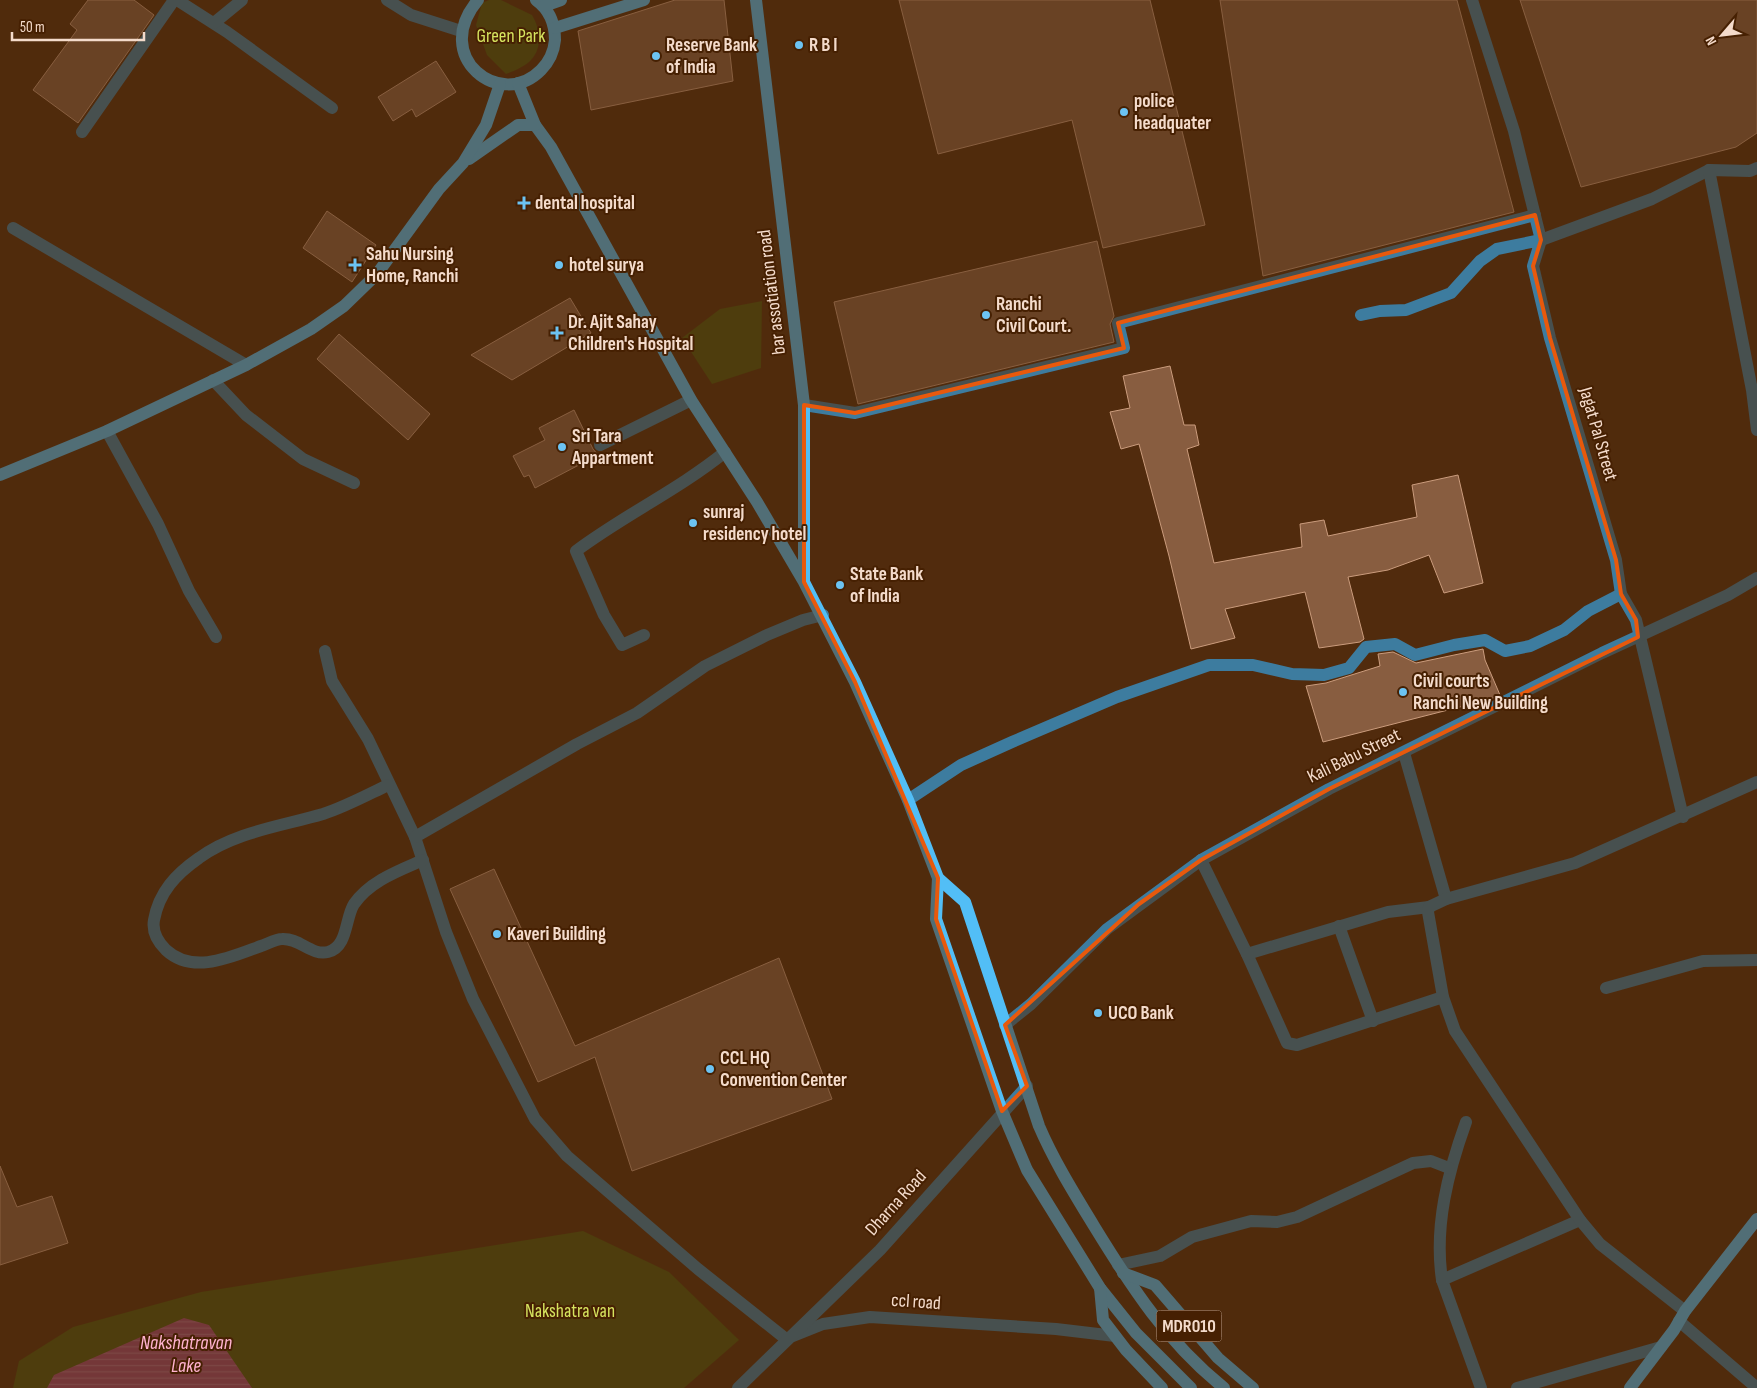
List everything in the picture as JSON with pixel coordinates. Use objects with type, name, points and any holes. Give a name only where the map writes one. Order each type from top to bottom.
[{"type":"main road","points":[[478,0],[466,13],[461,31],[462,49],[470,65],[483,77],[500,84],[518,83],[535,76],[547,63],[554,47],[555,28],[540,3],[561,0]]},
{"type":"main road","points":[[555,28],[644,0]]},
{"type":"main road","name":"bar assotiation road","points":[[756,0],[804,405],[804,582]]},
{"type":"main road","points":[[518,83],[536,125],[551,147],[691,400],[725,452],[822,615],[908,800],[938,878],[936,919],[1002,1111],[1027,1170],[1100,1288],[1136,1333],[1191,1388]]},
{"type":"main road","points":[[0,475],[107,431],[246,365],[311,330],[344,306],[377,274],[439,190],[463,163],[486,125],[500,84]]},
{"type":"main road","points":[[463,163],[507,130],[518,125],[536,125]]},
{"type":"main road","points":[[938,878],[965,902],[1039,1126],[1052,1157],[1132,1288],[1168,1333],[1200,1368],[1224,1388]]},
{"type":"main road","points":[[1630,1388],[1682,1316],[1757,1219]]},
{"type":"main road","name":"MDR010","points":[[1120,1269],[1156,1285],[1218,1358],[1253,1388]]},
{"type":"main road","points":[[1100,1288],[1102,1320],[1162,1388]]},
{"type":"street","points":[[82,132],[175,0],[214,23],[332,108]]},
{"type":"street","points":[[214,23],[242,0]]},
{"type":"street","points":[[387,0],[410,14],[461,31]]},
{"type":"street","points":[[1472,0],[1514,131],[1541,240]]},
{"type":"street","points":[[1361,315],[1380,311],[1406,310],[1451,293],[1480,261],[1498,249],[1541,240],[1652,199],[1709,170],[1750,171],[1757,168]]},
{"type":"street","points":[[1709,170],[1752,390],[1757,430]]},
{"type":"street","points":[[804,405],[855,413],[1124,348],[1118,323],[1535,215]]},
{"type":"street","points":[[13,228],[246,365]]},
{"type":"street","name":"Jagat Pal Street","points":[[1541,240],[1533,266],[1550,338],[1616,560],[1621,594],[1636,620],[1638,636],[1682,817]]},
{"type":"street","points":[[213,380],[246,415],[303,459],[354,483]]},
{"type":"street","points":[[600,445],[691,400]]},
{"type":"street","points":[[107,431],[158,524],[189,591],[216,637]]},
{"type":"street","points":[[644,635],[622,645],[604,615],[576,550],[594,537],[682,484],[725,452]]},
{"type":"street","name":"Kali Babu Street","points":[[1005,1025],[1032,1004],[1107,929],[1201,860],[1329,789],[1638,636],[1720,598],[1757,578]]},
{"type":"street","points":[[908,800],[961,765],[1012,742],[1117,697],[1209,665],[1253,665],[1292,674],[1324,675],[1349,668],[1366,647],[1395,644],[1415,655],[1454,645],[1485,640],[1505,651],[1530,646],[1564,630],[1588,611],[1621,594]]},
{"type":"street","points":[[414,837],[562,752],[637,713],[704,666],[767,635],[803,620],[822,615]]},
{"type":"street","points":[[325,651],[332,681],[368,739],[414,837],[446,932],[469,991],[534,1119],[567,1156],[698,1269],[786,1339]]},
{"type":"street","points":[[1404,753],[1446,899]]},
{"type":"street","points":[[1247,954],[1388,912],[1430,907],[1446,899],[1575,863],[1757,782]]},
{"type":"street","points":[[388,785],[324,813],[267,829],[214,848],[176,875],[157,904],[153,928],[162,946],[176,959],[209,963],[224,960],[281,938],[296,941],[316,953],[330,951],[340,944],[354,905],[379,880],[423,860]]},
{"type":"street","points":[[1201,860],[1247,954],[1287,1043],[1297,1045],[1443,997]]},
{"type":"street","points":[[1430,907],[1429,921],[1443,997],[1460,1040],[1580,1220],[1600,1244],[1682,1316],[1757,1388]]},
{"type":"street","points":[[1339,926],[1373,1021]]},
{"type":"street","points":[[1606,988],[1704,962],[1757,960]]},
{"type":"street","name":"Dharna Road","points":[[786,1339],[880,1250],[1002,1111],[1027,1086]]},
{"type":"street","points":[[1466,1122],[1449,1168],[1439,1244],[1442,1280],[1481,1388]]},
{"type":"street","points":[[1120,1269],[1160,1256],[1192,1237],[1251,1221],[1277,1222],[1296,1217],[1413,1163],[1431,1161],[1449,1168]]},
{"type":"street","points":[[1442,1280],[1580,1220]]},
{"type":"street","name":"ccl road","points":[[738,1388],[786,1339],[823,1324],[870,1317],[1056,1329],[1115,1336]]},
{"type":"street","points":[[1517,1388],[1661,1347]]},
{"type":"highlighted area","points":[[1535,215],[1541,240],[1533,266],[1550,338],[1616,560],[1621,594],[1636,620],[1638,637],[1329,789],[1201,860],[1139,904],[1005,1025],[1027,1086],[1002,1111],[936,919],[938,878],[855,682],[804,582],[804,405],[855,413],[1124,348],[1118,323]]},
{"type":"green space","name":"Green Park","points":[[489,0],[501,0],[532,15],[537,26],[539,44],[535,55],[526,64],[506,74],[487,55],[476,25],[482,3]]},
{"type":"green space","points":[[762,301],[761,368],[712,384],[682,338],[720,309]]},
{"type":"green space","name":"Nakshatra van","points":[[583,1231],[669,1272],[739,1340],[684,1388],[13,1388],[19,1361],[73,1327],[201,1292]]},
{"type":"water","name":"Nakshatravan Lake","points":[[184,1318],[209,1325],[252,1388],[47,1388],[54,1375]]},
{"type":"building","points":[[88,0],[134,0],[154,15],[78,123],[33,90],[77,30],[70,24]]},
{"type":"building","name":"Reserve Bank of India","points":[[675,0],[724,0],[733,81],[591,110],[578,31]]},
{"type":"building","points":[[899,0],[1150,0],[1205,225],[1103,248],[1072,120],[938,154]]},
{"type":"building","points":[[1220,0],[1457,0],[1514,212],[1263,276]]},
{"type":"building","points":[[1520,0],[1757,0],[1757,133],[1736,147],[1581,187]]},
{"type":"building","points":[[436,61],[456,92],[416,117],[412,109],[393,121],[378,97]]},
{"type":"building","points":[[327,211],[376,245],[352,282],[303,248]]},
{"type":"building","points":[[1097,241],[1114,316],[1110,324],[1114,342],[858,404],[834,302]]},
{"type":"building","points":[[570,298],[591,333],[512,380],[471,355]]},
{"type":"building","points":[[339,334],[430,414],[408,440],[317,359]]},
{"type":"building","points":[[1170,366],[1184,425],[1195,425],[1199,445],[1187,449],[1214,563],[1302,547],[1300,524],[1324,520],[1328,536],[1417,517],[1412,485],[1458,475],[1483,583],[1444,593],[1429,555],[1388,570],[1348,577],[1364,639],[1360,642],[1319,648],[1305,592],[1225,609],[1235,638],[1191,649],[1169,556],[1139,444],[1121,449],[1110,412],[1130,408],[1123,376]]},
{"type":"building","name":"Sri Tara Appartment","points":[[574,410],[593,449],[598,455],[535,488],[529,475],[524,477],[513,456],[545,440],[539,428]]},
{"type":"building","name":"Civil courts Ranchi New Building","points":[[1483,649],[1485,660],[1500,695],[1491,699],[1323,742],[1306,686],[1326,683],[1380,666],[1378,654],[1393,652],[1416,663]]},
{"type":"building","name":"CCL HQ Convention Center","points":[[494,869],[575,1046],[779,958],[832,1099],[632,1171],[595,1057],[538,1082],[450,889]]},
{"type":"building","points":[[0,1166],[17,1207],[52,1196],[68,1243],[0,1265]]},
{"type":"place","name":"R B I","points":[[799,45]]},
{"type":"place","name":"Reserve Bank of India","points":[[656,56]]},
{"type":"place","name":"police headquater","points":[[1124,112]]},
{"type":"place","name":"dental hospital","points":[[524,203]]},
{"type":"place","name":"Sahu Nursing Home, Ranchi","points":[[355,265]]},
{"type":"place","name":"hotel surya","points":[[559,265]]},
{"type":"place","name":"Ranchi Civil Court.","points":[[986,315]]},
{"type":"place","name":"Dr. Ajit Sahay Children's Hospital","points":[[557,333]]},
{"type":"place","name":"Sri Tara Appartment","points":[[562,447]]},
{"type":"place","name":"sunraj residency hotel","points":[[693,523]]},
{"type":"place","name":"State Bank of India","points":[[840,585]]},
{"type":"place","name":"Civil courts Ranchi New Building","points":[[1403,692]]},
{"type":"place","name":"Kaveri Building","points":[[497,934]]},
{"type":"place","name":"UCO Bank","points":[[1098,1013]]},
{"type":"place","name":"CCL HQ Convention Center","points":[[710,1069]]}]
